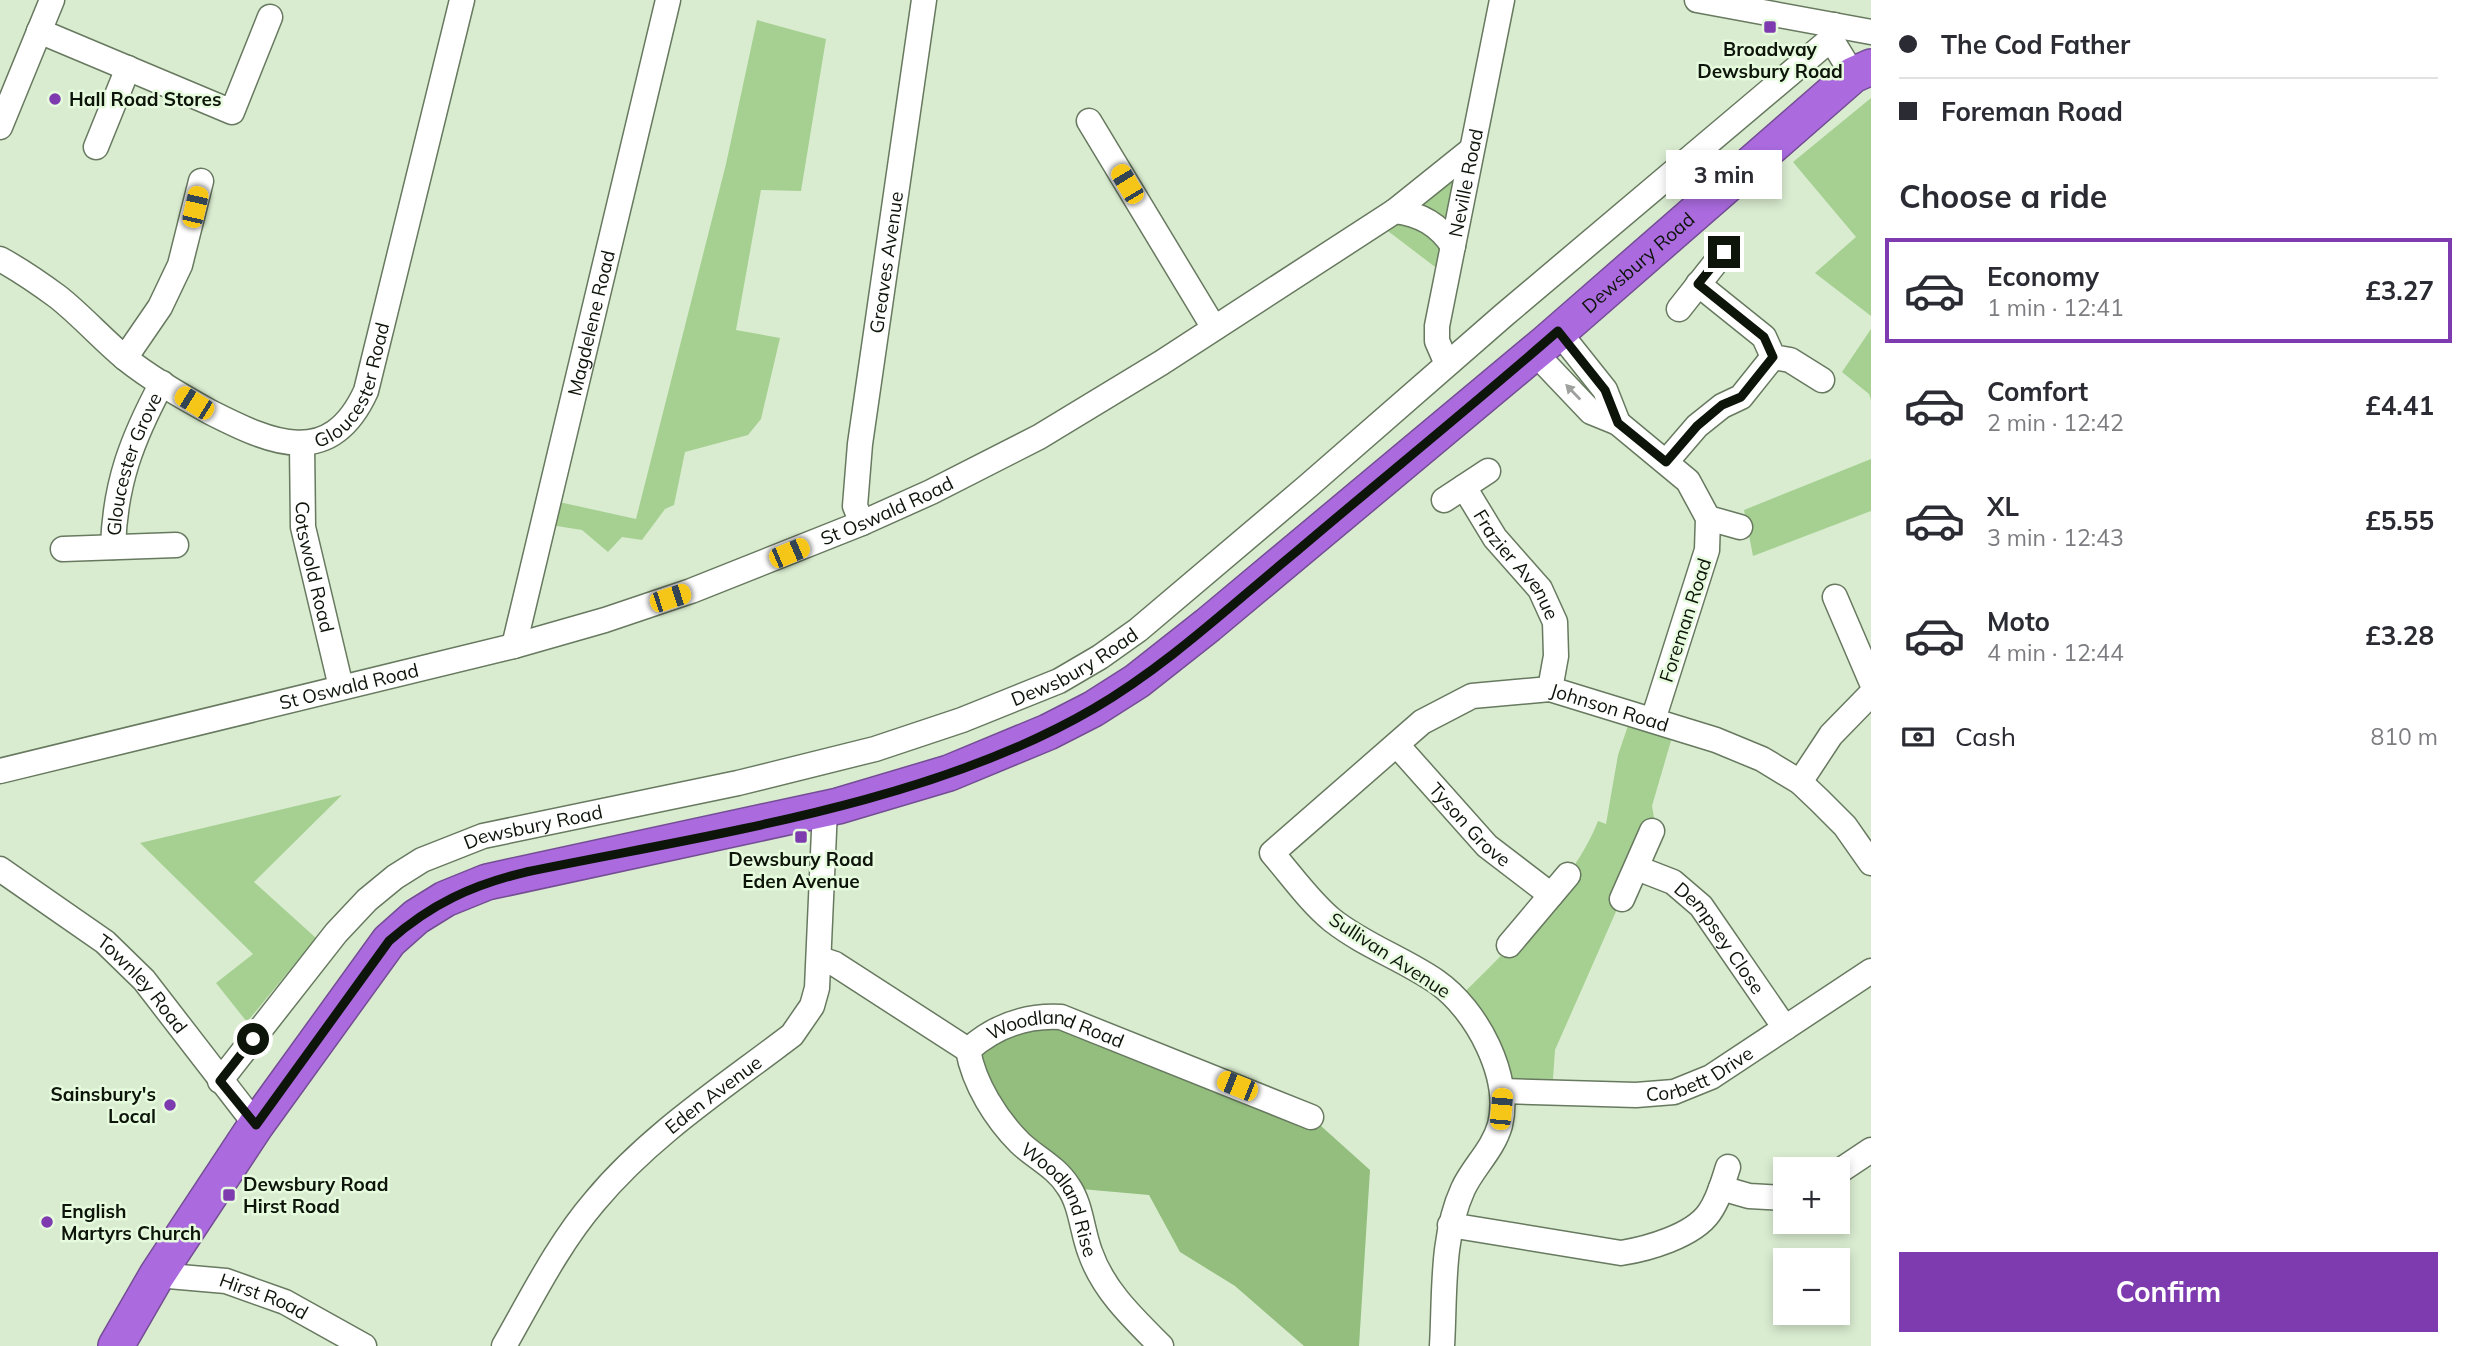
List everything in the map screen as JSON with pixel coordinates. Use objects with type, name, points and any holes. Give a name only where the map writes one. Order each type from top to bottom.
[{"type":"highway","name":"Dewsbury Road","points":[[116,1346],[157,1275],[256,1125],[389,941],[416,917],[445,899],[487,882],[825,809],[949,773],[1048,732],[1104,702],[1137,681],[1208,625],[1546,342],[1862,71]]},
{"type":"street","points":[[0,127],[52,0]]},
{"type":"street","name":"Gloucester Road","points":[[0,259],[60,299],[125,358],[194,403],[282,443],[302,444],[326,438],[347,424],[366,391],[462,0]]},
{"type":"street","name":"Magdelene Road","points":[[514,646],[668,0]]},
{"type":"street","name":"Greaves Avenue","points":[[862,523],[855,506],[860,444],[924,0]]},
{"type":"street","name":"Neville Road","points":[[1447,364],[1437,341],[1437,326],[1502,0]]},
{"type":"street","points":[[1697,0],[1832,32],[1871,32]]},
{"type":"street","points":[[39,31],[232,112],[270,17]]},
{"type":"street","points":[[1832,32],[1862,71]]},
{"type":"street","name":"Dewsbury Road","points":[[220,1081],[336,933],[367,900],[395,877],[422,860],[483,836],[738,783],[875,749],[962,720],[1059,681],[1138,630],[1832,32]]},
{"type":"street","points":[[98,132],[128,68]]},
{"type":"street","points":[[1089,121],[1214,328]]},
{"type":"street","name":"St Oswald Road","points":[[0,771],[514,646],[691,591],[862,523],[931,492],[1039,437],[1395,211],[1471,150]]},
{"type":"street","points":[[125,358],[160,307],[180,265],[201,181]]},
{"type":"street","points":[[1395,211],[1411,213],[1430,222],[1443,232],[1453,246]]},
{"type":"street","points":[[1679,310],[1724,252]]},
{"type":"street","points":[[1698,284],[1764,337],[1773,357]]},
{"type":"street","points":[[1546,342],[1591,412],[1618,423],[1688,481],[1708,518],[1740,527]]},
{"type":"street","points":[[1666,462],[1697,426],[1722,405],[1741,397],[1773,357]]},
{"type":"street","points":[[1773,357],[1790,360],[1822,380]]},
{"type":"street","name":"Gloucester Grove","points":[[113,547],[118,494],[130,445],[162,383]]},
{"type":"street","name":"Cotswold Road","points":[[302,444],[303,527],[341,687]]},
{"type":"street","name":"Frazier Avenue","points":[[1488,471],[1454,494],[1540,589],[1555,622],[1556,656],[1550,690]]},
{"type":"street","name":"Foreman Road","points":[[1653,720],[1707,550],[1708,518]]},
{"type":"street","name":"Gloucester Grove","points":[[63,550],[176,545]]},
{"type":"street","points":[[1835,597],[1871,681]]},
{"type":"street","name":"Johnson Road","points":[[1272,853],[1423,722],[1472,696],[1550,690],[1716,740],[1762,759],[1800,782],[1845,826],[1871,863]]},
{"type":"street","points":[[1800,782],[1831,735],[1871,694]]},
{"type":"street","name":"Tyson Grove","points":[[1397,745],[1487,846],[1551,895]]},
{"type":"street","name":"Eden Avenue","points":[[504,1346],[562,1245],[594,1202],[625,1167],[658,1138],[792,1035],[804,1021],[817,988],[820,959],[825,809]]},
{"type":"street","points":[[1622,899],[1652,831]]},
{"type":"street","name":"Sullivan Avenue","points":[[1272,853],[1331,918],[1361,940],[1437,982],[1457,999],[1486,1044],[1500,1072],[1503,1091],[1500,1126],[1484,1158],[1463,1187],[1450,1225],[1441,1346]]},
{"type":"street","name":"Dempsey Close","points":[[1637,868],[1673,882],[1701,906],[1785,1028]]},
{"type":"street","name":"Townley Road","points":[[0,869],[105,942],[170,1012],[256,1125]]},
{"type":"street","points":[[1509,945],[1568,875]]},
{"type":"street","name":"Woodland Road","points":[[820,959],[835,964],[968,1050],[979,1040],[1020,1018],[1061,1017],[1311,1117]]},
{"type":"street","name":"Corbett Drive","points":[[1503,1091],[1636,1095],[1674,1092],[1710,1077],[1871,971]]},
{"type":"street","name":"Woodland Rise","points":[[968,1050],[970,1064],[986,1098],[1004,1125],[1020,1143],[1057,1171],[1070,1188],[1090,1253],[1102,1278],[1118,1302],[1160,1346]]},
{"type":"street","points":[[1850,1164],[1871,1150]]},
{"type":"street","points":[[1450,1225],[1621,1253],[1647,1249],[1679,1235],[1709,1214],[1725,1177],[1749,1196],[1773,1197]]},
{"type":"street","name":"Hirst Road","points":[[157,1275],[226,1281],[285,1302],[364,1346]]},
{"type":"green space","points":[[757,20],[826,39],[801,191],[761,190],[736,330],[780,338],[761,419],[748,435],[685,452],[674,505],[665,509],[642,540],[622,537],[608,552],[582,530],[544,524],[550,500],[636,519],[726,164]]},
{"type":"green space","points":[[1871,98],[1871,316],[1815,273],[1856,237],[1793,162]]},
{"type":"green space","points":[[1471,150],[1447,276],[1376,222]]},
{"type":"green space","points":[[1871,329],[1871,400],[1869,394],[1842,372]]},
{"type":"green space","points":[[1871,459],[1871,511],[1753,556],[1744,510]]},
{"type":"green space","points":[[1632,714],[1675,727],[1652,806],[1655,823],[1555,1050],[1552,1093],[1503,1091],[1457,999],[1536,916],[1573,868],[1598,821],[1606,824],[1618,755]]},
{"type":"green space","points":[[342,795],[254,882],[316,938],[247,1022],[216,983],[253,954],[140,843]]},
{"type":"green space","points":[[1042,1016],[1311,1117],[1370,1170],[1359,1346],[1304,1346],[1235,1286],[1180,1252],[1149,1195],[1070,1188],[986,1098],[979,1040]]},
{"type":"place","name":"Broadway Dewsbury Road","points":[[1770,27]]},
{"type":"place","name":"Hall Road Stores","points":[[55,99]]},
{"type":"place","name":"Dewsbury Road Eden Avenue","points":[[801,837]]},
{"type":"place","name":"Sainsbury's Local","points":[[170,1105]]},
{"type":"place","name":"Dewsbury Road Hirst Road","points":[[229,1195]]},
{"type":"place","name":"English Martyrs Church","points":[[47,1222]]},
{"type":"route","points":[[253,1039],[220,1081],[256,1125],[329,1020],[389,941],[416,917],[445,899],[487,882],[526,872],[838,806],[949,773],[1048,732],[1093,709],[1137,681],[1208,625],[1558,331],[1605,390],[1618,423],[1666,462],[1697,426],[1722,405],[1741,397],[1773,357],[1764,337],[1698,284],[1724,252]]}]
